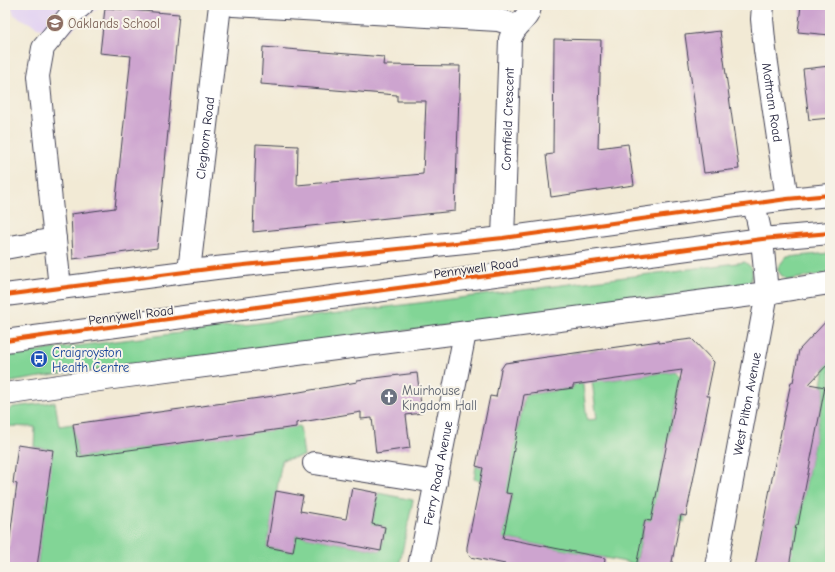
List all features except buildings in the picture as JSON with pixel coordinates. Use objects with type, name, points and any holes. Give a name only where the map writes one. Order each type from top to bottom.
[{"type":"street","points":[[60,288],[38,76],[43,48],[70,15],[82,5]]},
{"type":"street","name":"Cleghorn Road","points":[[189,271],[220,5]]},
{"type":"street","points":[[233,5],[498,20],[508,22],[516,28]]},
{"type":"street","name":"Cornfield Crescent","points":[[503,238],[510,39],[516,28],[524,21],[530,9],[530,5]]},
{"type":"street","name":"Mottram Road","points":[[763,5],[762,19],[765,50],[787,199]]},
{"type":"street","name":"Pennywell Road","points":[[5,295],[189,271],[503,238],[787,199],[830,195]]},
{"type":"street","points":[[754,204],[762,240]]},
{"type":"street","name":"Pennywell Road","points":[[5,341],[762,240],[830,233]]},
{"type":"street","points":[[5,248],[55,239]]},
{"type":"street","name":"West Pilton Avenue","points":[[716,567],[767,292],[762,240]]},
{"type":"street","points":[[5,394],[113,378],[465,333],[830,283]]},
{"type":"street","name":"Ferry Road Avenue","points":[[420,567],[465,333]]},
{"type":"street","points":[[314,463],[436,482]]},
{"type":"shaded area","name":"Oaklands School","points":[[11,5],[101,5],[60,40],[14,15]]},
{"type":"green space","points":[[830,253],[830,273],[788,280],[781,275],[777,269],[787,257]]},
{"type":"green space","points":[[745,262],[752,268],[752,275],[748,284],[742,288],[40,377],[5,383],[5,355]]},
{"type":"green space","points":[[598,350],[603,381],[675,371],[680,376],[654,510],[686,517],[685,522],[680,521],[679,527],[645,520],[636,564],[503,538],[512,494],[479,487],[480,481],[474,479],[476,466],[509,473],[525,395],[573,388],[569,354],[579,352],[587,420],[597,419],[588,351]]},
{"type":"green space","points":[[830,362],[830,567],[789,567],[760,544],[764,519],[798,525],[825,387],[822,386],[825,367]]},
{"type":"green space","points":[[55,402],[59,426],[73,424],[78,457],[300,426],[304,456],[282,460],[267,547],[293,552],[296,535],[381,551],[385,527],[372,524],[378,493],[413,500],[399,567],[37,567],[52,450],[34,447],[35,427],[5,426],[5,414],[13,407]]},
{"type":"cycle path","points":[[5,295],[216,268],[503,238],[787,199],[830,195]]},
{"type":"cycle path","points":[[5,341],[762,239],[830,233]]},
{"type":"place","name":"Oaklands School","points":[[55,23]]},
{"type":"place","name":"Craigroyston Health Centre","points":[[39,359]]},
{"type":"place","name":"Muirhouse Kingdom Hall","points":[[389,397]]}]
